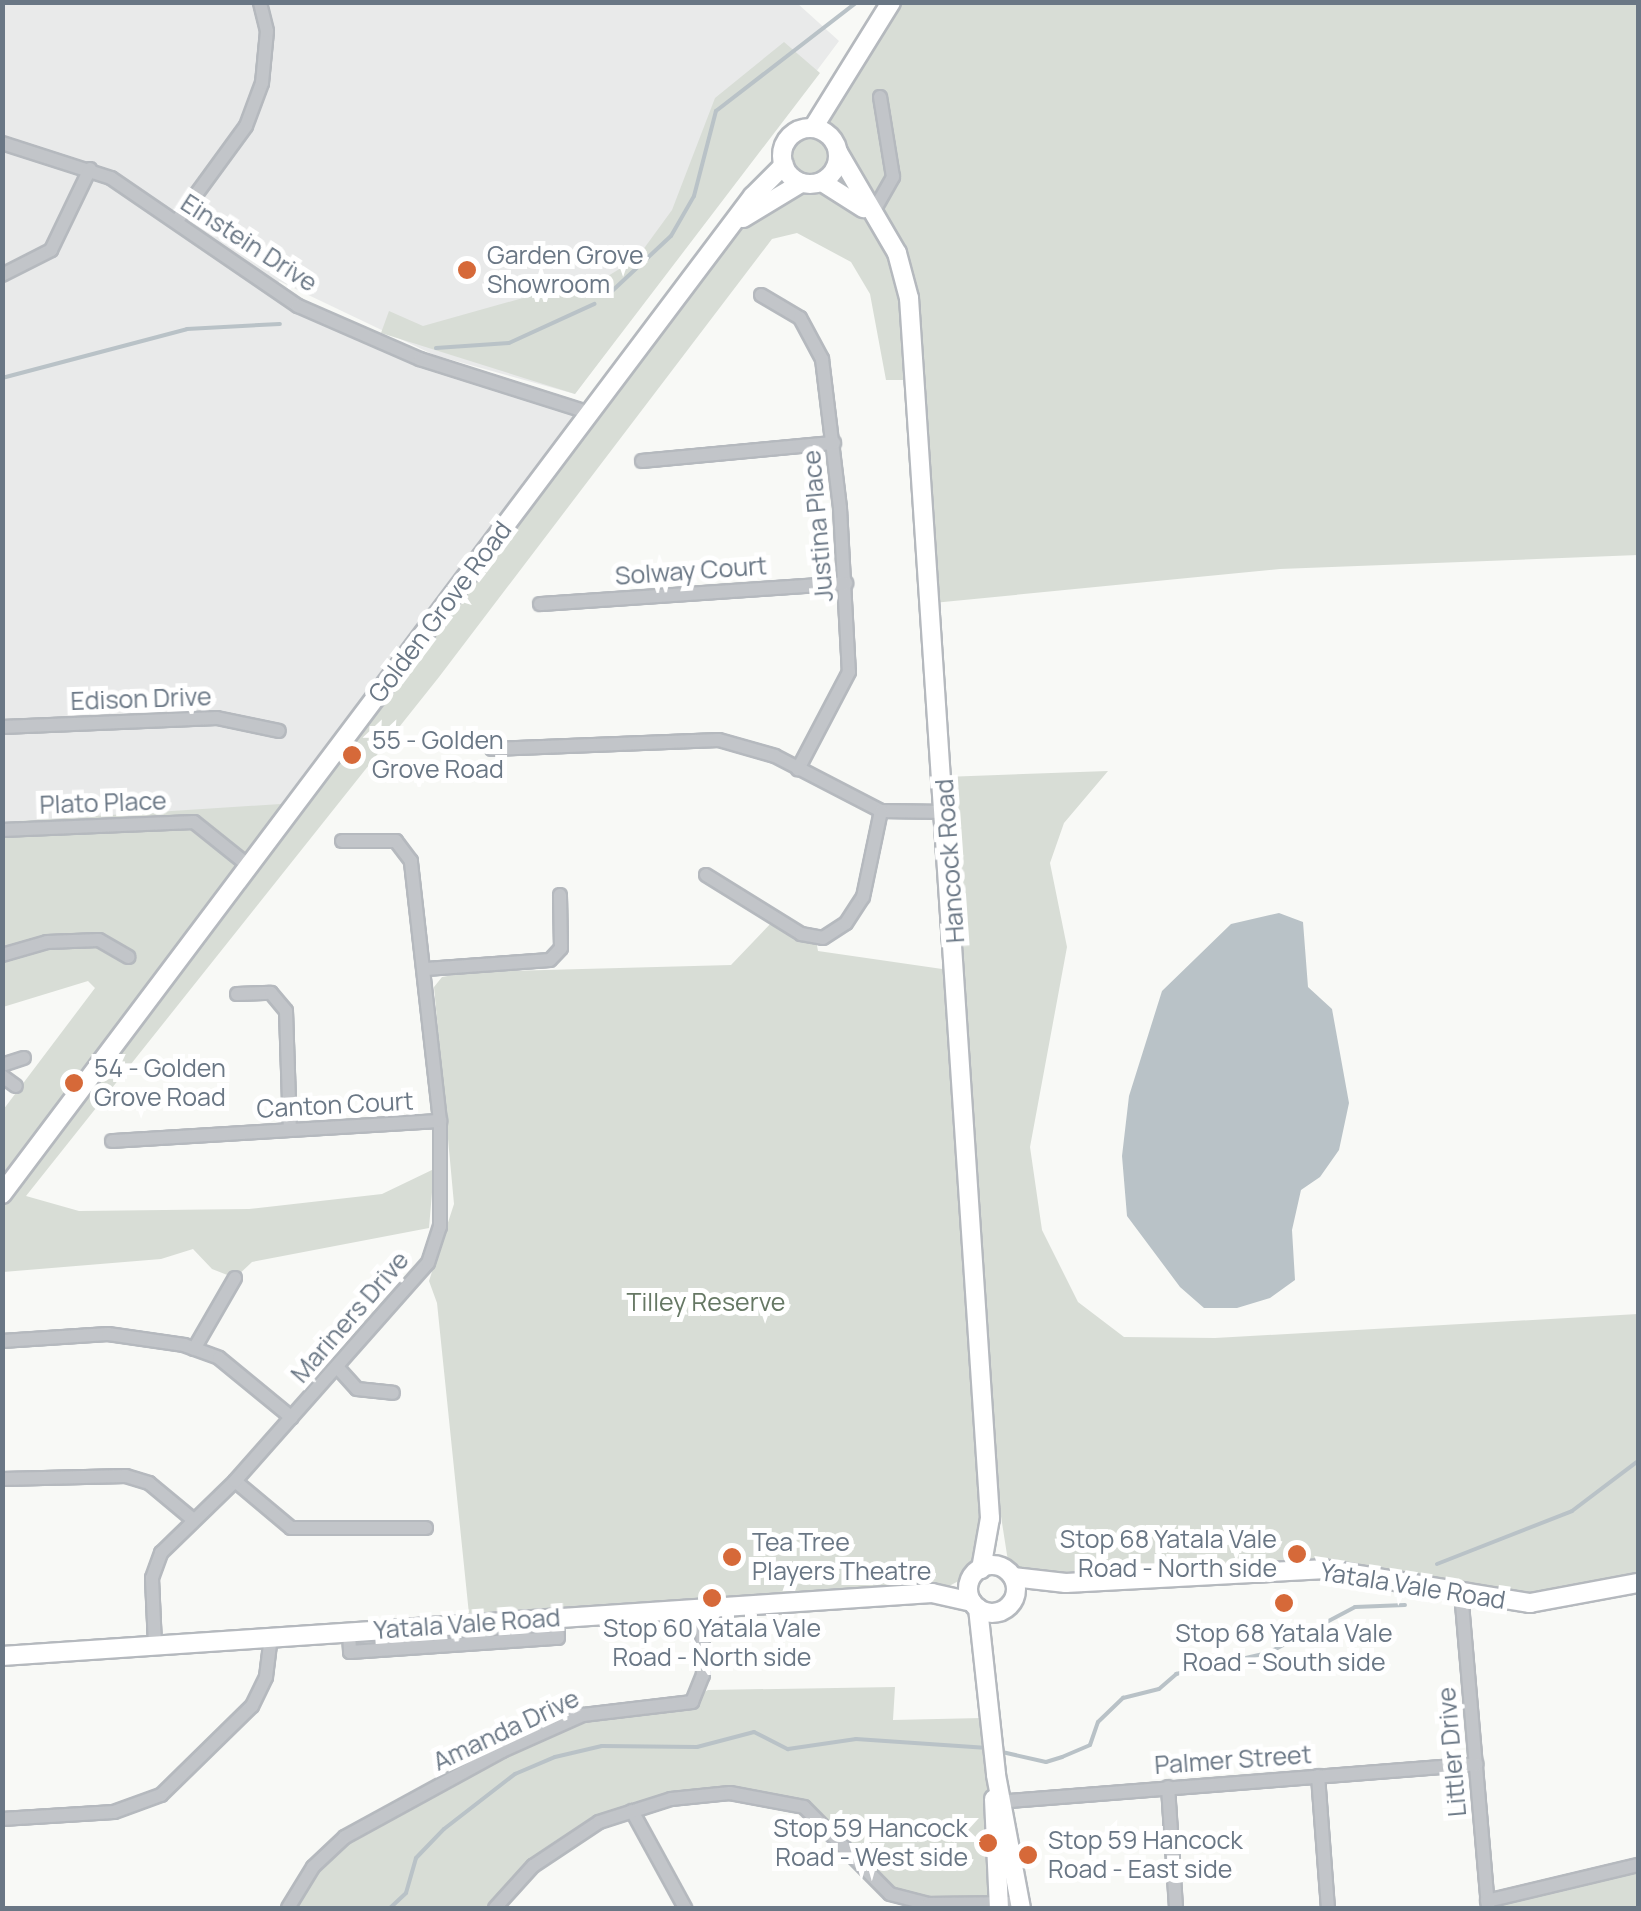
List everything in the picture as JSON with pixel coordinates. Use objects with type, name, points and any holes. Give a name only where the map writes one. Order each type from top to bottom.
[{"type":"main road","points":[[850,72],[835,170],[822,182],[802,183],[784,165],[788,138],[813,128],[891,2]]},
{"type":"main road","points":[[813,128],[836,146]]},
{"type":"main road","name":"Hancock Road","points":[[836,146],[897,253],[909,298],[947,812],[990,1518],[1009,1573],[1007,1606]]},
{"type":"main road","name":"Golden Grove Road","points":[[2,1194],[590,413],[784,165]]},
{"type":"main road","name":"Hancock Road","points":[[822,182],[872,214]]},
{"type":"main road","name":"Golden Grove Road","points":[[735,224],[802,183]]},
{"type":"main road","name":"Hancock Road","points":[[975,1605],[977,1572],[990,1518]]},
{"type":"main road","name":"Yatala Vale Road","points":[[2,1656],[932,1592],[977,1572],[1066,1583],[1322,1569],[1530,1603],[1638,1583]]},
{"type":"main road","name":"Yatala Vale Road","points":[[932,1592],[975,1605],[1007,1606],[1066,1583]]},
{"type":"main road","points":[[975,1605],[989,1693],[998,1802],[999,1906]]},
{"type":"main road","points":[[989,1693],[1007,1606]]},
{"type":"main road","points":[[998,1802],[1020,1906]]},
{"type":"street","points":[[176,222],[246,126],[262,82],[267,30],[260,2]]},
{"type":"street","points":[[872,214],[893,178],[880,97]]},
{"type":"street","name":"Einstein Drive","points":[[2,142],[90,169],[176,222],[298,306],[420,359],[590,413]]},
{"type":"street","points":[[2,275],[52,250],[90,169]]},
{"type":"street","name":"Justina Place","points":[[761,295],[800,318],[822,359],[846,582],[848,672],[798,769]]},
{"type":"street","points":[[642,461],[834,443]]},
{"type":"street","name":"Solway Court","points":[[540,604],[846,582]]},
{"type":"street","name":"Edison Drive","points":[[2,727],[216,718],[279,732]]},
{"type":"street","points":[[492,749],[698,738],[747,744],[881,810],[947,812]]},
{"type":"street","points":[[706,874],[801,934],[824,938],[846,923],[864,897],[881,810]]},
{"type":"street","name":"Plato Place","points":[[2,830],[194,822],[249,866]]},
{"type":"street","name":"Mariners Drive","points":[[155,1646],[155,1564],[191,1518],[234,1481],[428,1263],[444,1202],[426,969],[411,861],[396,841],[342,842]]},
{"type":"street","points":[[426,969],[550,960],[561,948],[560,895]]},
{"type":"street","points":[[2,955],[47,942],[100,940],[129,958]]},
{"type":"street","points":[[237,994],[271,993],[286,1012],[290,1130]]},
{"type":"street","points":[[2,1065],[24,1058]]},
{"type":"street","points":[[2,1076],[16,1086]]},
{"type":"street","name":"Canton Court","points":[[112,1141],[440,1122]]},
{"type":"street","points":[[194,1349],[235,1278]]},
{"type":"street","points":[[2,1341],[108,1334],[194,1349],[228,1364],[292,1418]]},
{"type":"street","points":[[338,1368],[357,1389],[392,1393]]},
{"type":"street","points":[[2,1479],[126,1476],[149,1483],[191,1518]]},
{"type":"street","points":[[234,1481],[291,1528],[310,1533],[426,1528]]},
{"type":"street","name":"Littler Drive","points":[[1462,1592],[1488,1905]]},
{"type":"street","name":"Amanda Drive","points":[[288,1908],[314,1867],[345,1837],[502,1751],[583,1715],[692,1702],[704,1675],[702,1608]]},
{"type":"street","points":[[2,1819],[114,1812],[161,1796],[252,1706],[266,1677],[270,1638]]},
{"type":"street","name":"Palmer Street","points":[[998,1802],[1476,1764]]},
{"type":"street","points":[[1318,1776],[1328,1908]]},
{"type":"street","points":[[1168,1787],[1176,1908]]},
{"type":"street","points":[[495,1908],[534,1866],[568,1841],[632,1811],[701,1795],[786,1802],[814,1816],[890,1894],[914,1903],[1020,1906]]},
{"type":"street","points":[[632,1811],[686,1908]]},
{"type":"street","points":[[1488,1905],[1638,1865]]},
{"type":"shaded area","points":[[3,3],[797,3],[839,41],[575,394],[434,355],[279,281],[276,290],[394,348],[590,413],[296,804],[3,822]]},
{"type":"shaded area","points":[[1279,913],[1303,922],[1308,987],[1332,1009],[1349,1103],[1339,1150],[1320,1177],[1301,1190],[1292,1230],[1295,1280],[1270,1298],[1237,1308],[1204,1308],[1180,1287],[1127,1216],[1122,1156],[1129,1096],[1162,991],[1231,924]]},
{"type":"green space","points":[[892,3],[1638,3],[1638,555],[1280,569],[933,603],[915,380],[886,380],[870,294],[851,262],[797,233],[772,239],[439,677],[26,1196],[79,1211],[249,1209],[382,1194],[434,1169],[429,1228],[252,1262],[235,1278],[212,1269],[193,1249],[161,1259],[3,1272],[3,1110],[95,988],[88,981],[3,1007],[3,822],[296,803],[819,115]]},
{"type":"green space","points":[[784,42],[820,73],[575,394],[381,333],[389,311],[423,326],[537,294],[533,280],[553,274],[558,288],[582,277],[608,276],[637,258],[672,210],[715,98]]},
{"type":"green space","name":"Tilley Reserve","points":[[1108,771],[1064,823],[1050,863],[1067,947],[1030,1147],[1042,1230],[1078,1302],[1124,1337],[1215,1338],[1638,1314],[1638,1583],[1530,1603],[1355,1571],[1051,1587],[1010,1574],[985,1414],[981,1569],[932,1593],[470,1624],[437,1303],[429,1281],[454,1204],[434,987],[442,977],[470,972],[731,965],[775,919],[816,940],[818,951],[956,971],[944,777]]},
{"type":"green space","points":[[895,1687],[893,1720],[982,1718],[999,1903],[905,1900],[804,1807],[701,1795],[589,1820],[495,1908],[287,1908],[327,1853],[413,1800],[583,1715],[675,1707],[708,1690]]},
{"type":"green space","points":[[1638,1869],[1638,1908],[1496,1908],[1496,1905]]},
{"type":"waterway","points":[[610,293],[671,236],[694,196],[716,111],[857,2]]},
{"type":"waterway","points":[[436,348],[509,343],[594,304]]},
{"type":"waterway","points":[[2,378],[187,329],[280,324]]},
{"type":"waterway","points":[[1437,1564],[1572,1511],[1638,1461]]},
{"type":"waterway","points":[[1002,1752],[1046,1762],[1062,1757],[1090,1745],[1098,1722],[1123,1698],[1159,1689],[1176,1674],[1268,1653],[1355,1607],[1405,1605]]},
{"type":"waterway","points":[[390,1908],[406,1893],[416,1858],[444,1829],[515,1774],[555,1757],[602,1746],[697,1747],[754,1732],[788,1749],[856,1739],[988,1748]]},
{"type":"place","name":"Garden Grove Showroom","points":[[467,270]]},
{"type":"place","name":"55 - Golden Grove Road","points":[[352,755]]},
{"type":"place","name":"54 - Golden Grove Road","points":[[74,1083]]},
{"type":"place","name":"Stop 68 Yatala Vale Road - North side","points":[[1297,1554]]},
{"type":"place","name":"Tea Tree Players Theatre","points":[[732,1557]]},
{"type":"place","name":"Stop 60 Yatala Vale Road - North side","points":[[712,1598]]},
{"type":"place","name":"Stop 68 Yatala Vale Road - South side","points":[[1284,1603]]},
{"type":"place","name":"Stop 59 Hancock Road - West side","points":[[988,1843]]},
{"type":"place","name":"Stop 59 Hancock Road - East side","points":[[1028,1855]]}]
